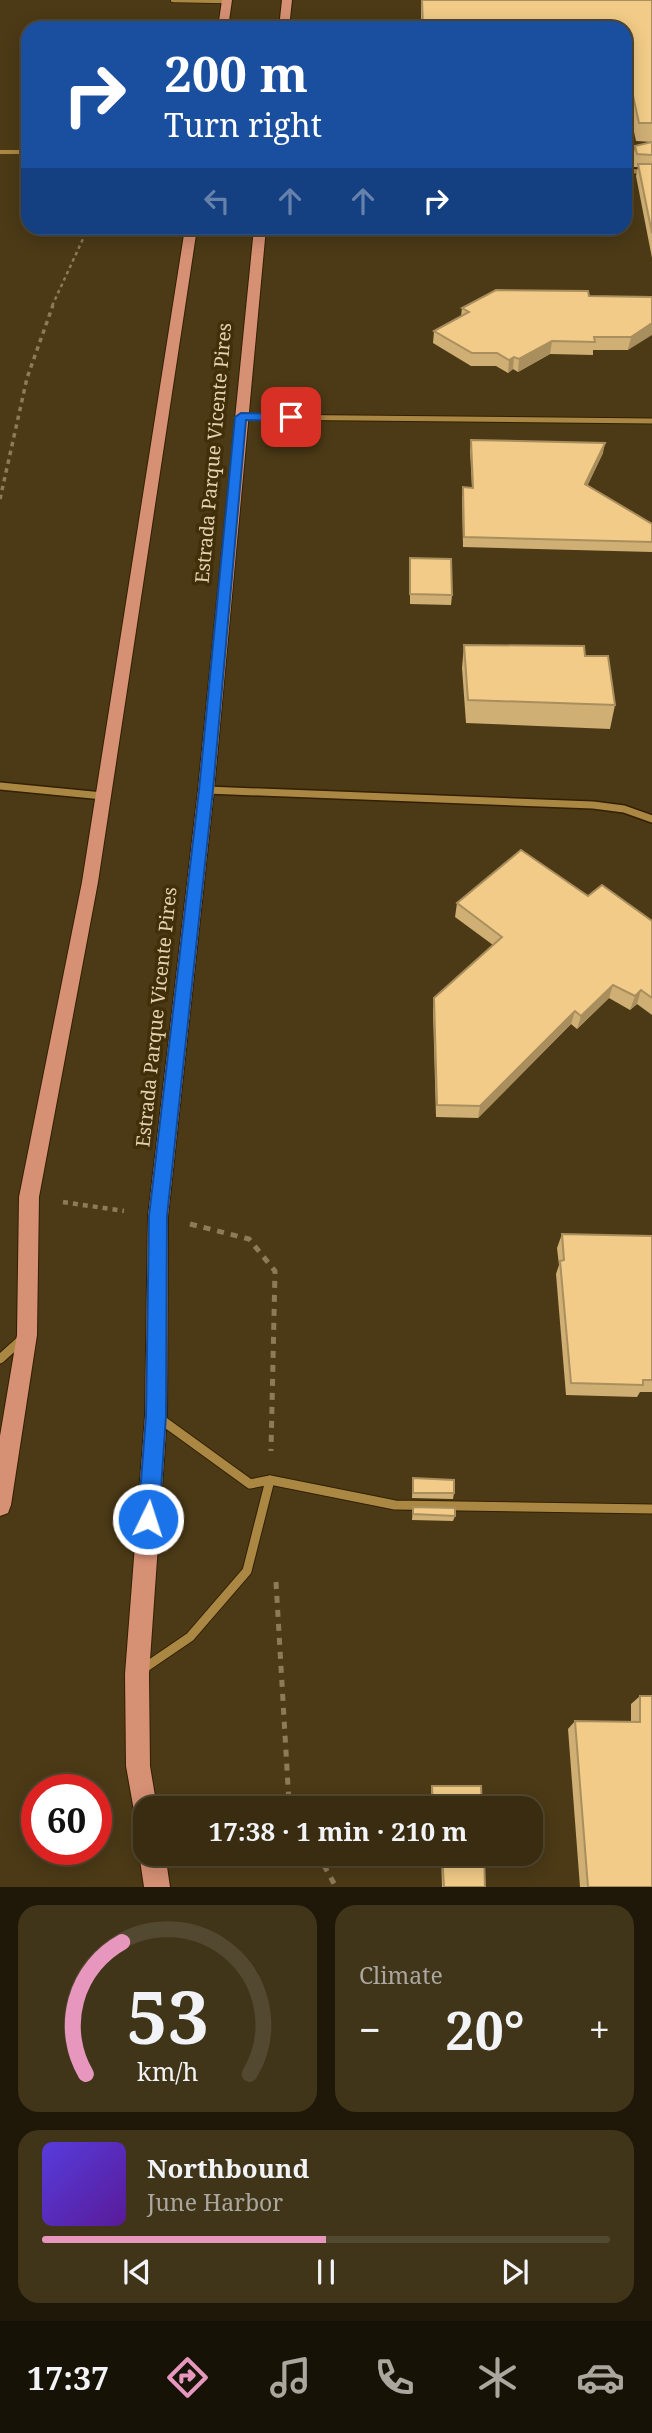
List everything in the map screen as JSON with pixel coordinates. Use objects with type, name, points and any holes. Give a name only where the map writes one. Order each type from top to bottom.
[{"type":"main road","points":[[285,21],[288,0]]},
{"type":"main road","points":[[224,21],[227,1]]},
{"type":"main road","points":[[0,1505],[27,1335],[29,1197],[90,882],[190,235]]},
{"type":"main road","name":"Estrada Parque Vicente Pires","points":[[142,1796],[138,1766],[137,1674],[156,1416],[158,1216],[206,790],[259,235]]},
{"type":"main road","points":[[154,1866],[158,1887]]},
{"type":"street","points":[[173,0],[227,1]]},
{"type":"street","points":[[0,152],[21,152]]},
{"type":"street","points":[[632,171],[652,172]]},
{"type":"street","points":[[241,417],[652,421]]},
{"type":"street","points":[[0,786],[103,796]]},
{"type":"street","points":[[206,790],[593,805],[624,808],[652,819]]},
{"type":"street","points":[[0,1359],[27,1335]]},
{"type":"street","points":[[156,1416],[250,1484],[270,1480],[395,1505],[652,1509]]},
{"type":"street","points":[[137,1674],[190,1637],[247,1570],[270,1480]]},
{"type":"path","points":[[0,499],[27,378],[54,300],[85,235]]},
{"type":"path","points":[[29,1197],[158,1216],[248,1239],[275,1271],[270,1480]]},
{"type":"path","points":[[275,1574],[289,1796]]},
{"type":"path","points":[[324,1866],[336,1887]]},
{"type":"building","points":[[422,0],[652,0],[652,123],[639,123],[632,91],[632,21],[423,21]]},
{"type":"building","points":[[652,142],[652,155],[637,154],[635,146]]},
{"type":"building","points":[[638,164],[652,164],[652,233]]},
{"type":"building","points":[[496,290],[588,291],[589,296],[652,297],[652,323],[631,337],[594,337],[595,342],[552,341],[519,359],[514,357],[509,360],[497,353],[472,353],[434,331],[469,312],[462,308]]},
{"type":"building","points":[[471,440],[605,443],[585,484],[652,524],[652,542],[464,537],[463,487],[473,488]]},
{"type":"building","points":[[410,558],[451,559],[452,595],[410,594]]},
{"type":"building","points":[[464,645],[584,646],[585,656],[608,656],[615,705],[468,700]]},
{"type":"building","points":[[521,850],[588,896],[602,885],[652,921],[652,998],[641,990],[635,996],[613,985],[581,1016],[575,1011],[480,1106],[437,1105],[434,998],[502,937],[457,903]]},
{"type":"building","points":[[562,1234],[652,1236],[652,1380],[643,1380],[643,1385],[571,1383],[560,1261],[564,1260]]},
{"type":"building","points":[[413,1478],[454,1480],[454,1493],[413,1493]]},
{"type":"building","points":[[413,1507],[455,1508],[455,1516],[413,1514]]},
{"type":"building","points":[[640,1696],[652,1696],[652,1887],[588,1887],[575,1721],[640,1722]]},
{"type":"building","points":[[432,1786],[481,1786],[481,1796],[432,1796]]},
{"type":"building","points":[[443,1866],[484,1866],[485,1887],[444,1887]]},
{"type":"route","points":[[148,1519],[156,1416],[158,1216],[206,790],[241,417],[291,417]]}]
